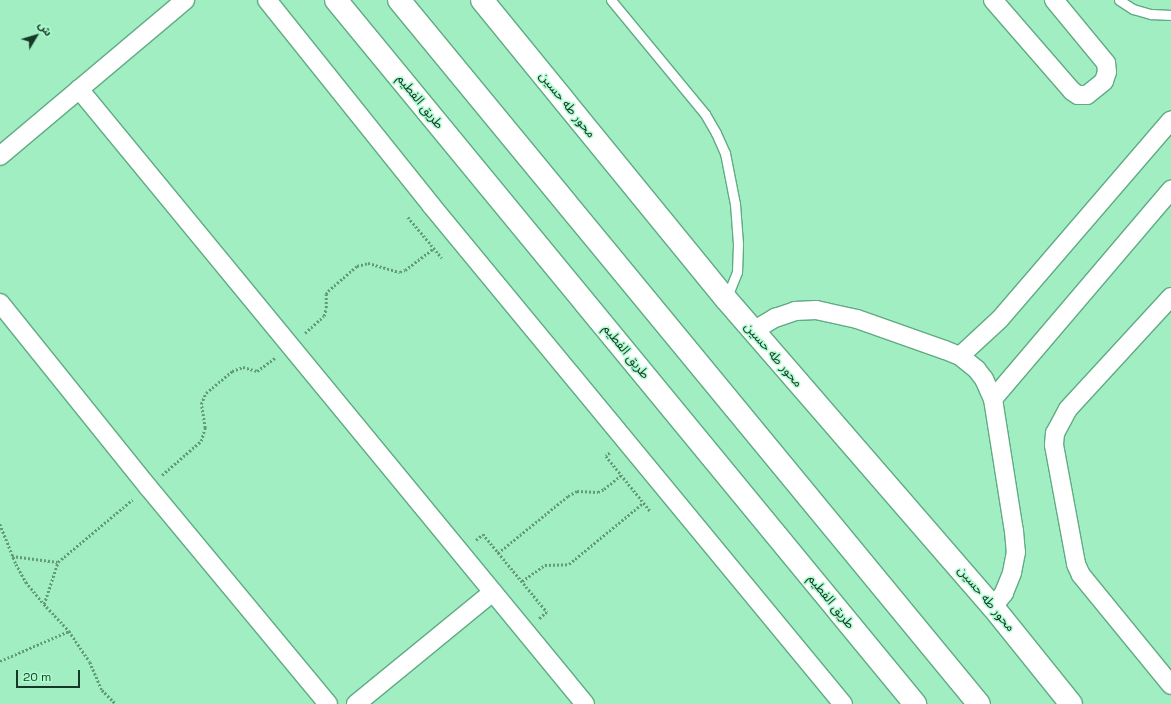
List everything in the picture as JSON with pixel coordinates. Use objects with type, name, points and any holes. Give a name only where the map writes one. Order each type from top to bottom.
[{"type":"main road","name":"طريق الفطيم","points":[[336,0],[915,704]]},
{"type":"main road","points":[[399,0],[979,704]]},
{"type":"main road","name":"محور طه حسين","points":[[482,0],[752,331],[994,607],[1071,704]]},
{"type":"street","points":[[0,156],[185,0]]},
{"type":"street","points":[[267,0],[441,217],[843,704]]},
{"type":"street","points":[[993,0],[1072,92],[1078,95],[1087,95],[1104,81],[1107,72],[1106,63],[1054,0]]},
{"type":"street","points":[[79,89],[585,704]]},
{"type":"street","points":[[960,356],[1000,319],[1171,120]]},
{"type":"street","points":[[993,399],[1170,192]]},
{"type":"street","points":[[1171,297],[1068,409],[1055,433],[1054,445],[1076,564],[1081,575],[1171,685]]},
{"type":"street","points":[[0,303],[148,487],[328,704]]},
{"type":"street","points":[[752,331],[775,318],[795,311],[816,310],[857,319],[960,356],[977,370],[984,379],[993,399],[1016,552],[1012,573],[1004,593],[994,607]]},
{"type":"street","points":[[356,704],[493,592]]},
{"type":"lane","points":[[611,0],[705,114],[725,153],[735,204],[738,244],[737,272],[726,299]]},
{"type":"lane","points":[[1120,0],[1133,9],[1151,14],[1171,15]]},
{"type":"path","points":[[408,217],[442,258]]},
{"type":"path","points":[[606,456],[651,512]]},
{"type":"path","points":[[498,553],[568,496],[577,491],[598,492],[604,490],[621,476]]},
{"type":"path","points":[[44,604],[58,562],[148,487]]},
{"type":"path","points":[[522,581],[545,565],[569,564],[644,503]]},
{"type":"path","points":[[0,524],[12,556],[26,582],[69,631],[84,652],[102,690],[116,704]]},
{"type":"path","points":[[460,552],[483,534],[548,612],[526,631]]},
{"type":"path","points":[[12,556],[58,562]]},
{"type":"path","points":[[0,661],[69,631]]}]
